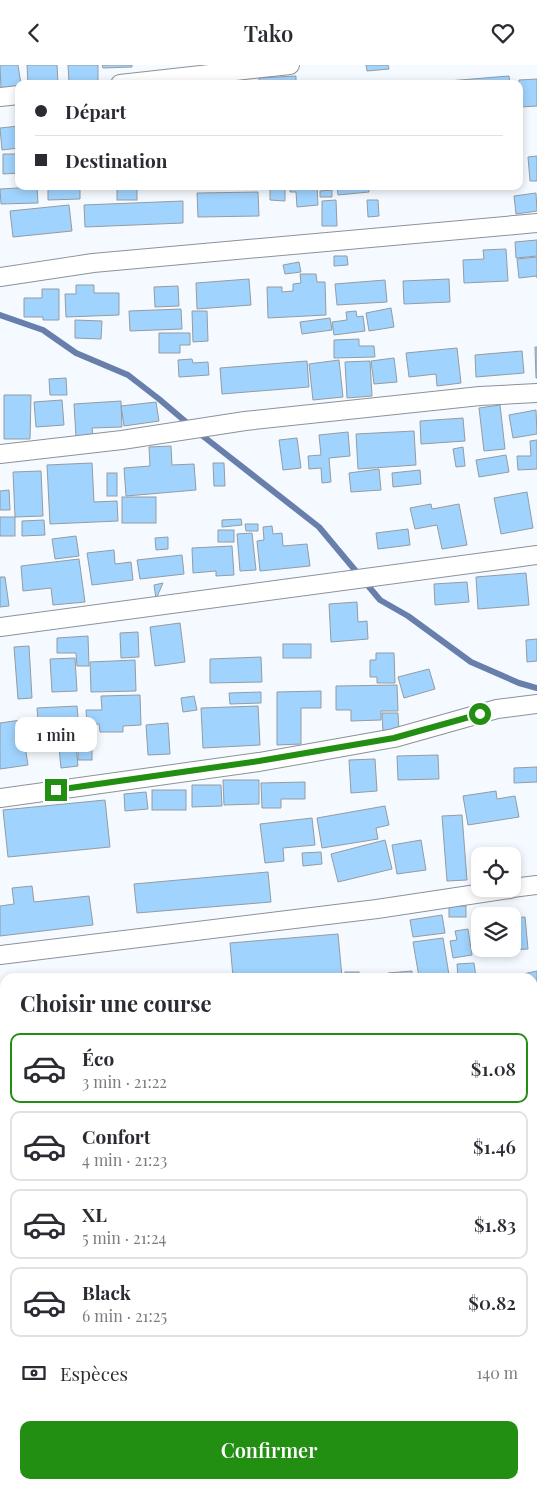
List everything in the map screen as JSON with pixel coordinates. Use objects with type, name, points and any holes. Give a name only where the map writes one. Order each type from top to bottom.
[{"type":"street","points":[[156,80],[290,65]]},
{"type":"street","points":[[0,97],[15,95]]},
{"type":"street","points":[[0,277],[92,263],[537,223]]},
{"type":"street","points":[[0,454],[122,440],[245,421],[480,396],[537,393]]},
{"type":"street","points":[[0,627],[537,555]]},
{"type":"street","points":[[0,798],[259,761],[394,738],[497,709],[537,704]]},
{"type":"street","points":[[521,887],[537,885]]},
{"type":"street","points":[[0,955],[377,909],[471,895]]},
{"type":"building","points":[[0,65],[18,65],[20,80],[15,80],[15,88],[1,90]]},
{"type":"building","points":[[27,65],[57,65],[58,80],[28,80]]},
{"type":"building","points":[[68,65],[98,65],[98,80],[69,80]]},
{"type":"building","points":[[102,65],[132,65],[132,67],[103,68]]},
{"type":"building","points":[[366,65],[388,65],[389,69],[367,71]]},
{"type":"building","points":[[296,76],[296,80],[259,80],[259,78]]},
{"type":"building","points":[[509,76],[510,80],[460,80]]},
{"type":"building","points":[[537,79],[537,106],[523,107],[523,80],[519,80]]},
{"type":"building","points":[[15,126],[15,148],[2,150],[0,128]]},
{"type":"building","points":[[3,154],[15,154],[15,173],[3,174]]},
{"type":"building","points":[[537,156],[537,181],[530,181],[528,157]]},
{"type":"building","points":[[0,189],[37,190],[38,203],[1,204]]},
{"type":"building","points":[[48,190],[80,190],[80,199],[48,200]]},
{"type":"building","points":[[117,190],[137,190],[137,200],[117,200]]},
{"type":"building","points":[[270,190],[285,190],[285,201],[270,200]]},
{"type":"building","points":[[290,190],[317,190],[318,205],[297,207],[296,192],[290,192]]},
{"type":"building","points":[[332,190],[332,197],[320,197],[320,191]]},
{"type":"building","points":[[337,190],[369,190],[369,192],[338,195]]},
{"type":"building","points":[[258,192],[259,216],[198,217],[197,193]]},
{"type":"building","points":[[536,193],[537,211],[516,214],[514,196]]},
{"type":"building","points":[[336,200],[337,226],[322,226],[322,201]]},
{"type":"building","points":[[367,200],[378,200],[379,216],[368,217]]},
{"type":"building","points":[[183,201],[183,223],[85,227],[84,205]]},
{"type":"building","points":[[69,205],[72,231],[13,237],[10,211]]},
{"type":"building","points":[[537,240],[537,256],[516,258],[515,242]]},
{"type":"building","points":[[506,249],[508,281],[464,283],[463,260],[484,259],[483,250]]},
{"type":"building","points":[[334,256],[347,256],[348,265],[334,266]]},
{"type":"building","points":[[537,257],[537,276],[519,278],[517,259]]},
{"type":"building","points":[[299,262],[301,272],[285,274],[283,265]]},
{"type":"building","points":[[300,274],[316,274],[317,282],[325,282],[326,315],[268,318],[267,287],[282,287],[282,292],[293,291],[293,284],[301,283]]},
{"type":"building","points":[[249,279],[251,305],[197,309],[196,283]]},
{"type":"building","points":[[449,279],[450,302],[404,304],[403,281]]},
{"type":"building","points":[[385,280],[387,302],[337,305],[335,284]]},
{"type":"building","points":[[76,285],[94,285],[94,293],[119,293],[119,315],[66,317],[65,294],[76,294]]},
{"type":"building","points":[[178,286],[179,306],[155,307],[154,287]]},
{"type":"building","points":[[42,289],[59,289],[59,320],[43,320],[43,317],[24,317],[24,298],[42,298]]},
{"type":"building","points":[[391,308],[394,327],[369,331],[366,313]]},
{"type":"building","points":[[181,309],[182,329],[130,331],[129,311]]},
{"type":"building","points":[[192,311],[207,311],[208,341],[193,342]]},
{"type":"building","points":[[356,311],[357,317],[363,316],[365,331],[334,335],[332,322],[347,320],[346,312]]},
{"type":"building","points":[[330,318],[332,330],[302,334],[300,322]]},
{"type":"building","points":[[75,320],[102,321],[101,339],[75,338]]},
{"type":"building","points":[[159,333],[190,333],[190,345],[180,345],[180,353],[159,353]]},
{"type":"building","points":[[359,339],[359,346],[374,346],[375,357],[334,358],[334,340]]},
{"type":"building","points":[[535,347],[537,347],[537,378],[536,378]]},
{"type":"building","points":[[457,348],[461,383],[437,386],[436,374],[409,377],[406,353]]},
{"type":"building","points":[[522,351],[524,373],[476,377],[475,355]]},
{"type":"building","points":[[394,358],[397,382],[374,384],[371,361]]},
{"type":"building","points":[[192,359],[193,363],[208,362],[209,375],[179,377],[178,360]]},
{"type":"building","points":[[339,360],[343,397],[313,400],[309,364]]},
{"type":"building","points":[[307,361],[309,387],[222,394],[220,368]]},
{"type":"building","points":[[370,361],[372,396],[347,398],[345,362]]},
{"type":"building","points":[[66,378],[67,395],[50,395],[49,379]]},
{"type":"building","points":[[4,395],[31,395],[30,439],[4,439]]},
{"type":"building","points":[[62,400],[64,425],[36,427],[34,402]]},
{"type":"building","points":[[121,401],[122,427],[92,428],[93,436],[76,437],[74,404]]},
{"type":"building","points":[[156,402],[159,421],[124,426],[121,406]]},
{"type":"building","points":[[500,405],[505,449],[484,451],[479,408]]},
{"type":"building","points":[[536,410],[537,434],[513,438],[509,415]]},
{"type":"building","points":[[463,418],[465,441],[421,444],[420,421]]},
{"type":"building","points":[[414,431],[416,465],[358,469],[356,434]]},
{"type":"building","points":[[348,432],[350,456],[329,458],[331,482],[322,483],[321,468],[309,469],[308,456],[321,455],[319,435]]},
{"type":"building","points":[[297,438],[301,468],[283,470],[279,440]]},
{"type":"building","points":[[537,440],[537,469],[518,470],[517,456],[531,456],[530,441]]},
{"type":"building","points":[[171,446],[172,465],[194,464],[196,490],[126,496],[124,468],[150,466],[149,447]]},
{"type":"building","points":[[463,447],[465,466],[456,467],[453,449]]},
{"type":"building","points":[[506,455],[509,472],[479,477],[476,460]]},
{"type":"building","points":[[92,463],[94,502],[117,501],[118,521],[50,524],[47,465]]},
{"type":"building","points":[[213,463],[224,463],[225,486],[214,486]]},
{"type":"building","points":[[379,469],[381,490],[351,492],[349,473]]},
{"type":"building","points":[[420,470],[421,484],[393,487],[392,473]]},
{"type":"building","points":[[41,471],[43,516],[15,517],[13,472]]},
{"type":"building","points":[[107,473],[117,473],[117,496],[107,496]]},
{"type":"building","points":[[9,490],[10,510],[0,510],[0,491]]},
{"type":"building","points":[[527,492],[533,528],[501,534],[494,498]]},
{"type":"building","points":[[122,497],[156,497],[156,523],[122,523]]},
{"type":"building","points":[[431,504],[432,509],[459,504],[467,545],[442,549],[437,525],[415,529],[410,508]]},
{"type":"building","points":[[0,517],[15,517],[15,536],[0,536]]},
{"type":"building","points":[[241,519],[242,525],[222,527],[222,520]]},
{"type":"building","points":[[44,520],[45,535],[22,536],[22,521]]},
{"type":"building","points":[[245,524],[258,524],[258,531],[246,531]]},
{"type":"building","points":[[272,526],[273,534],[282,533],[283,546],[307,544],[310,566],[260,571],[257,541],[264,540],[263,527]]},
{"type":"building","points":[[408,529],[410,545],[378,549],[376,533]]},
{"type":"building","points":[[218,530],[234,530],[234,542],[218,542]]},
{"type":"building","points":[[252,533],[256,570],[240,571],[237,534]]},
{"type":"building","points":[[76,536],[79,556],[55,559],[52,539]]},
{"type":"building","points":[[168,537],[168,549],[156,550],[155,538]]},
{"type":"building","points":[[232,546],[234,575],[216,576],[216,571],[193,573],[192,548]]},
{"type":"building","points":[[114,550],[115,564],[131,562],[133,580],[92,585],[87,553]]},
{"type":"building","points":[[182,555],[184,574],[140,579],[137,560]]},
{"type":"building","points":[[79,559],[85,602],[53,605],[51,588],[23,591],[21,566]]},
{"type":"building","points":[[526,573],[529,605],[478,609],[476,577]]},
{"type":"building","points":[[0,577],[5,577],[9,606],[0,607]]},
{"type":"building","points":[[467,582],[469,602],[435,605],[434,584]]},
{"type":"building","points":[[163,583],[156,599],[154,585]]},
{"type":"building","points":[[357,602],[358,622],[367,621],[368,639],[331,642],[329,604]]},
{"type":"building","points":[[180,623],[185,662],[155,666],[150,627]]},
{"type":"building","points":[[138,632],[139,657],[121,658],[120,633]]},
{"type":"building","points":[[88,636],[89,666],[77,666],[76,653],[57,653],[57,638]]},
{"type":"building","points":[[537,639],[537,661],[527,662],[526,640]]},
{"type":"building","points":[[283,644],[311,644],[311,658],[283,658]]},
{"type":"building","points":[[29,646],[32,698],[18,699],[14,647]]},
{"type":"building","points":[[376,653],[394,653],[395,683],[377,683],[377,677],[370,677],[370,660],[376,660]]},
{"type":"building","points":[[261,657],[262,682],[210,683],[210,659]]},
{"type":"building","points":[[75,658],[77,691],[52,692],[50,659]]},
{"type":"building","points":[[135,660],[136,691],[91,692],[90,662]]},
{"type":"building","points":[[429,669],[435,689],[404,698],[398,677]]},
{"type":"building","points":[[397,685],[398,711],[381,711],[381,720],[351,721],[351,710],[336,710],[336,686]]},
{"type":"building","points":[[321,691],[321,708],[301,708],[301,744],[277,745],[277,692]]},
{"type":"building","points":[[261,692],[261,703],[230,704],[229,693]]},
{"type":"building","points":[[140,695],[141,725],[123,726],[123,732],[100,732],[99,724],[87,725],[86,710],[102,710],[101,696]]},
{"type":"building","points":[[194,696],[197,710],[183,712],[181,698]]},
{"type":"building","points":[[77,706],[79,730],[39,733],[37,708]]},
{"type":"building","points":[[258,706],[260,745],[203,748],[201,708]]},
{"type":"building","points":[[382,713],[398,713],[399,731],[383,732]]},
{"type":"building","points":[[21,720],[28,765],[0,769],[0,723]]},
{"type":"building","points":[[168,723],[170,754],[148,755],[146,725]]},
{"type":"building","points":[[45,733],[48,746],[27,750],[24,738]]},
{"type":"building","points":[[78,735],[92,735],[92,760],[78,760]]},
{"type":"building","points":[[76,746],[78,766],[61,768],[59,747]]},
{"type":"building","points":[[438,755],[439,779],[398,780],[397,756]]},
{"type":"building","points":[[375,759],[377,791],[351,793],[349,760]]},
{"type":"building","points":[[537,767],[537,782],[514,783],[514,768]]},
{"type":"building","points":[[223,780],[259,780],[259,804],[224,805]]},
{"type":"building","points":[[305,782],[305,799],[281,799],[281,808],[262,808],[261,783]]},
{"type":"building","points":[[192,785],[221,785],[222,806],[192,807]]},
{"type":"building","points":[[152,790],[186,790],[186,810],[152,810]]},
{"type":"building","points":[[496,791],[497,799],[515,796],[519,817],[468,825],[463,796]]},
{"type":"building","points":[[146,792],[148,809],[125,811],[124,794]]},
{"type":"building","points":[[105,800],[110,847],[8,857],[3,810]]},
{"type":"building","points":[[385,806],[389,825],[376,828],[378,839],[322,848],[317,818]]},
{"type":"building","points":[[462,815],[467,880],[447,881],[442,816]]},
{"type":"building","points":[[312,818],[315,845],[283,848],[284,861],[265,863],[260,824]]},
{"type":"building","points":[[385,840],[392,869],[338,882],[331,854]]},
{"type":"building","points":[[421,840],[426,870],[397,874],[392,845]]},
{"type":"building","points":[[321,852],[322,864],[303,866],[302,853]]},
{"type":"building","points":[[268,872],[271,902],[137,913],[134,884]]},
{"type":"building","points":[[32,886],[34,902],[89,896],[93,925],[0,936],[0,906],[14,904],[12,888]]},
{"type":"building","points":[[449,906],[466,906],[466,917],[449,917]]},
{"type":"building","points":[[442,915],[445,933],[413,937],[410,920]]},
{"type":"building","points":[[521,917],[525,917],[528,949],[521,949]]},
{"type":"building","points":[[468,929],[471,955],[453,958],[450,941],[457,940],[455,931]]},
{"type":"building","points":[[338,934],[342,973],[233,973],[230,943]]},
{"type":"building","points":[[443,938],[449,973],[418,973],[413,942]]},
{"type":"building","points":[[474,963],[475,973],[458,973],[457,964]]},
{"type":"building","points":[[412,971],[412,973],[388,973]]},
{"type":"waterway","points":[[0,315],[43,330],[76,353],[128,375],[186,422]]},
{"type":"waterway","points":[[199,433],[319,527],[380,600],[408,616],[471,662],[519,683],[537,688]]},
{"type":"route","points":[[56,790],[259,761],[394,738],[480,714]]}]
